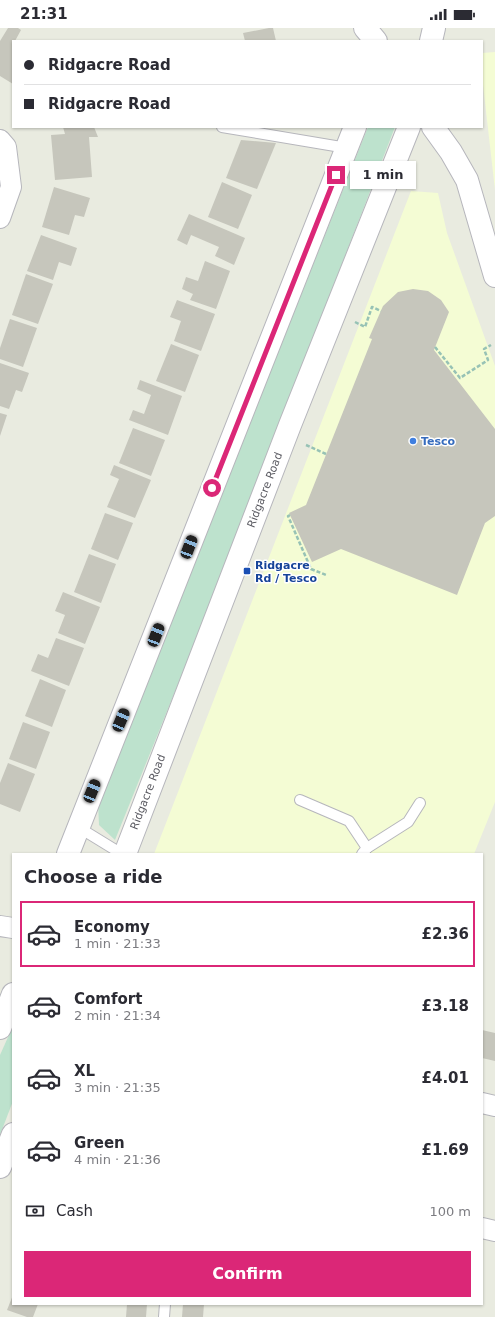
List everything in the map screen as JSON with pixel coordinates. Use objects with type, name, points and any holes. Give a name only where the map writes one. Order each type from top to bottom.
[{"type":"street","points":[[365,28],[375,40]]},
{"type":"street","points":[[381,40],[383,28]]},
{"type":"street","points":[[68,853],[355,128]]},
{"type":"street","name":"Ridgacre Road","points":[[123,853],[290,425],[409,128]]},
{"type":"street","points":[[434,128],[451,152],[467,180],[495,276]]},
{"type":"street","points":[[0,140],[6,147],[10,187],[0,218]]},
{"type":"street","points":[[0,926],[12,928]]},
{"type":"street","points":[[0,1028],[12,997]]},
{"type":"street","points":[[483,1103],[495,1106]]},
{"type":"street","points":[[0,1167],[12,1137]]},
{"type":"street","points":[[483,1228],[495,1231]]},
{"type":"lane","points":[[228,128],[347,148]]},
{"type":"lane","points":[[300,800],[349,821],[364,851],[408,822],[420,804]]},
{"type":"lane","points":[[78,827],[121,853]]},
{"type":"lane","points":[[164,1305],[164,1317]]},
{"type":"path","points":[[356,322],[365,327],[372,307],[381,311]]},
{"type":"path","points":[[435,348],[460,378],[488,360],[484,349],[491,345]]},
{"type":"path","points":[[290,515],[288,516],[311,569],[326,575]]},
{"type":"shaded area","points":[[495,52],[495,190],[483,85],[483,53]]},
{"type":"shaded area","points":[[368,128],[395,128],[214,595],[115,840],[99,825],[98,803]]},
{"type":"shaded area","points":[[411,191],[438,193],[447,233],[495,366],[495,802],[474,853],[154,853]]},
{"type":"shaded area","points":[[12,1028],[12,1104],[0,1135],[0,1055]]},
{"type":"building","points":[[8,28],[18,28],[21,30],[16,40],[12,40],[12,83],[0,76],[0,41]]},
{"type":"building","points":[[273,28],[276,40],[245,40],[243,33]]},
{"type":"building","points":[[63,128],[94,128],[98,137],[89,137],[92,177],[55,180],[51,135],[65,134]]},
{"type":"building","points":[[241,140],[276,143],[257,189],[226,178]]},
{"type":"building","points":[[222,182],[252,195],[238,229],[208,217]]},
{"type":"building","points":[[54,187],[90,198],[84,217],[75,215],[69,235],[42,227]]},
{"type":"building","points":[[189,214],[245,238],[234,265],[215,256],[219,247],[191,235],[187,245],[177,240]]},
{"type":"building","points":[[41,235],[77,248],[71,266],[59,262],[53,280],[27,271]]},
{"type":"building","points":[[205,261],[230,271],[216,309],[190,300],[193,294],[182,289],[186,277],[198,281]]},
{"type":"building","points":[[26,274],[53,284],[38,324],[12,315]]},
{"type":"building","name":"Tesco","points":[[413,289],[428,291],[441,300],[449,312],[434,350],[495,429],[495,516],[485,523],[457,595],[341,549],[312,562],[289,513],[306,505],[372,339],[369,338],[383,306],[398,292]]},
{"type":"building","points":[[177,300],[215,314],[201,351],[174,341],[181,321],[170,317]]},
{"type":"building","points":[[10,319],[37,328],[23,367],[0,359],[0,348]]},
{"type":"building","points":[[171,344],[199,355],[185,392],[156,381]]},
{"type":"building","points":[[0,363],[29,373],[22,392],[16,390],[9,409],[0,406]]},
{"type":"building","points":[[140,380],[182,396],[168,435],[129,420],[133,410],[144,414],[151,395],[137,389]]},
{"type":"building","points":[[0,413],[7,415],[0,436]]},
{"type":"building","points":[[133,428],[165,440],[151,476],[119,463]]},
{"type":"building","points":[[114,465],[151,480],[135,518],[107,507],[119,479],[110,475]]},
{"type":"building","points":[[105,513],[133,523],[118,560],[91,549]]},
{"type":"building","points":[[89,554],[116,564],[101,603],[74,592]]},
{"type":"building","points":[[63,592],[100,607],[85,644],[58,633],[65,615],[55,611]]},
{"type":"building","points":[[56,638],[84,648],[69,686],[31,671],[38,654],[48,658]]},
{"type":"building","points":[[40,679],[66,690],[52,727],[25,716]]},
{"type":"building","points":[[23,722],[50,732],[36,769],[9,759]]},
{"type":"building","points":[[8,763],[35,774],[20,812],[0,804],[0,783]]},
{"type":"building","points":[[483,1030],[495,1033],[495,1061],[483,1058]]},
{"type":"building","points":[[12,1298],[12,1305],[38,1305],[33,1317],[27,1317],[7,1310]]},
{"type":"building","points":[[127,1305],[147,1305],[146,1317],[126,1317]]},
{"type":"building","points":[[183,1305],[204,1305],[203,1317],[182,1317]]},
{"type":"place","name":"Tesco","points":[[413,441]]},
{"type":"place","name":"Ridgacre Rd / Tesco","points":[[247,571]]},
{"type":"route","points":[[212,488],[336,175]]}]
